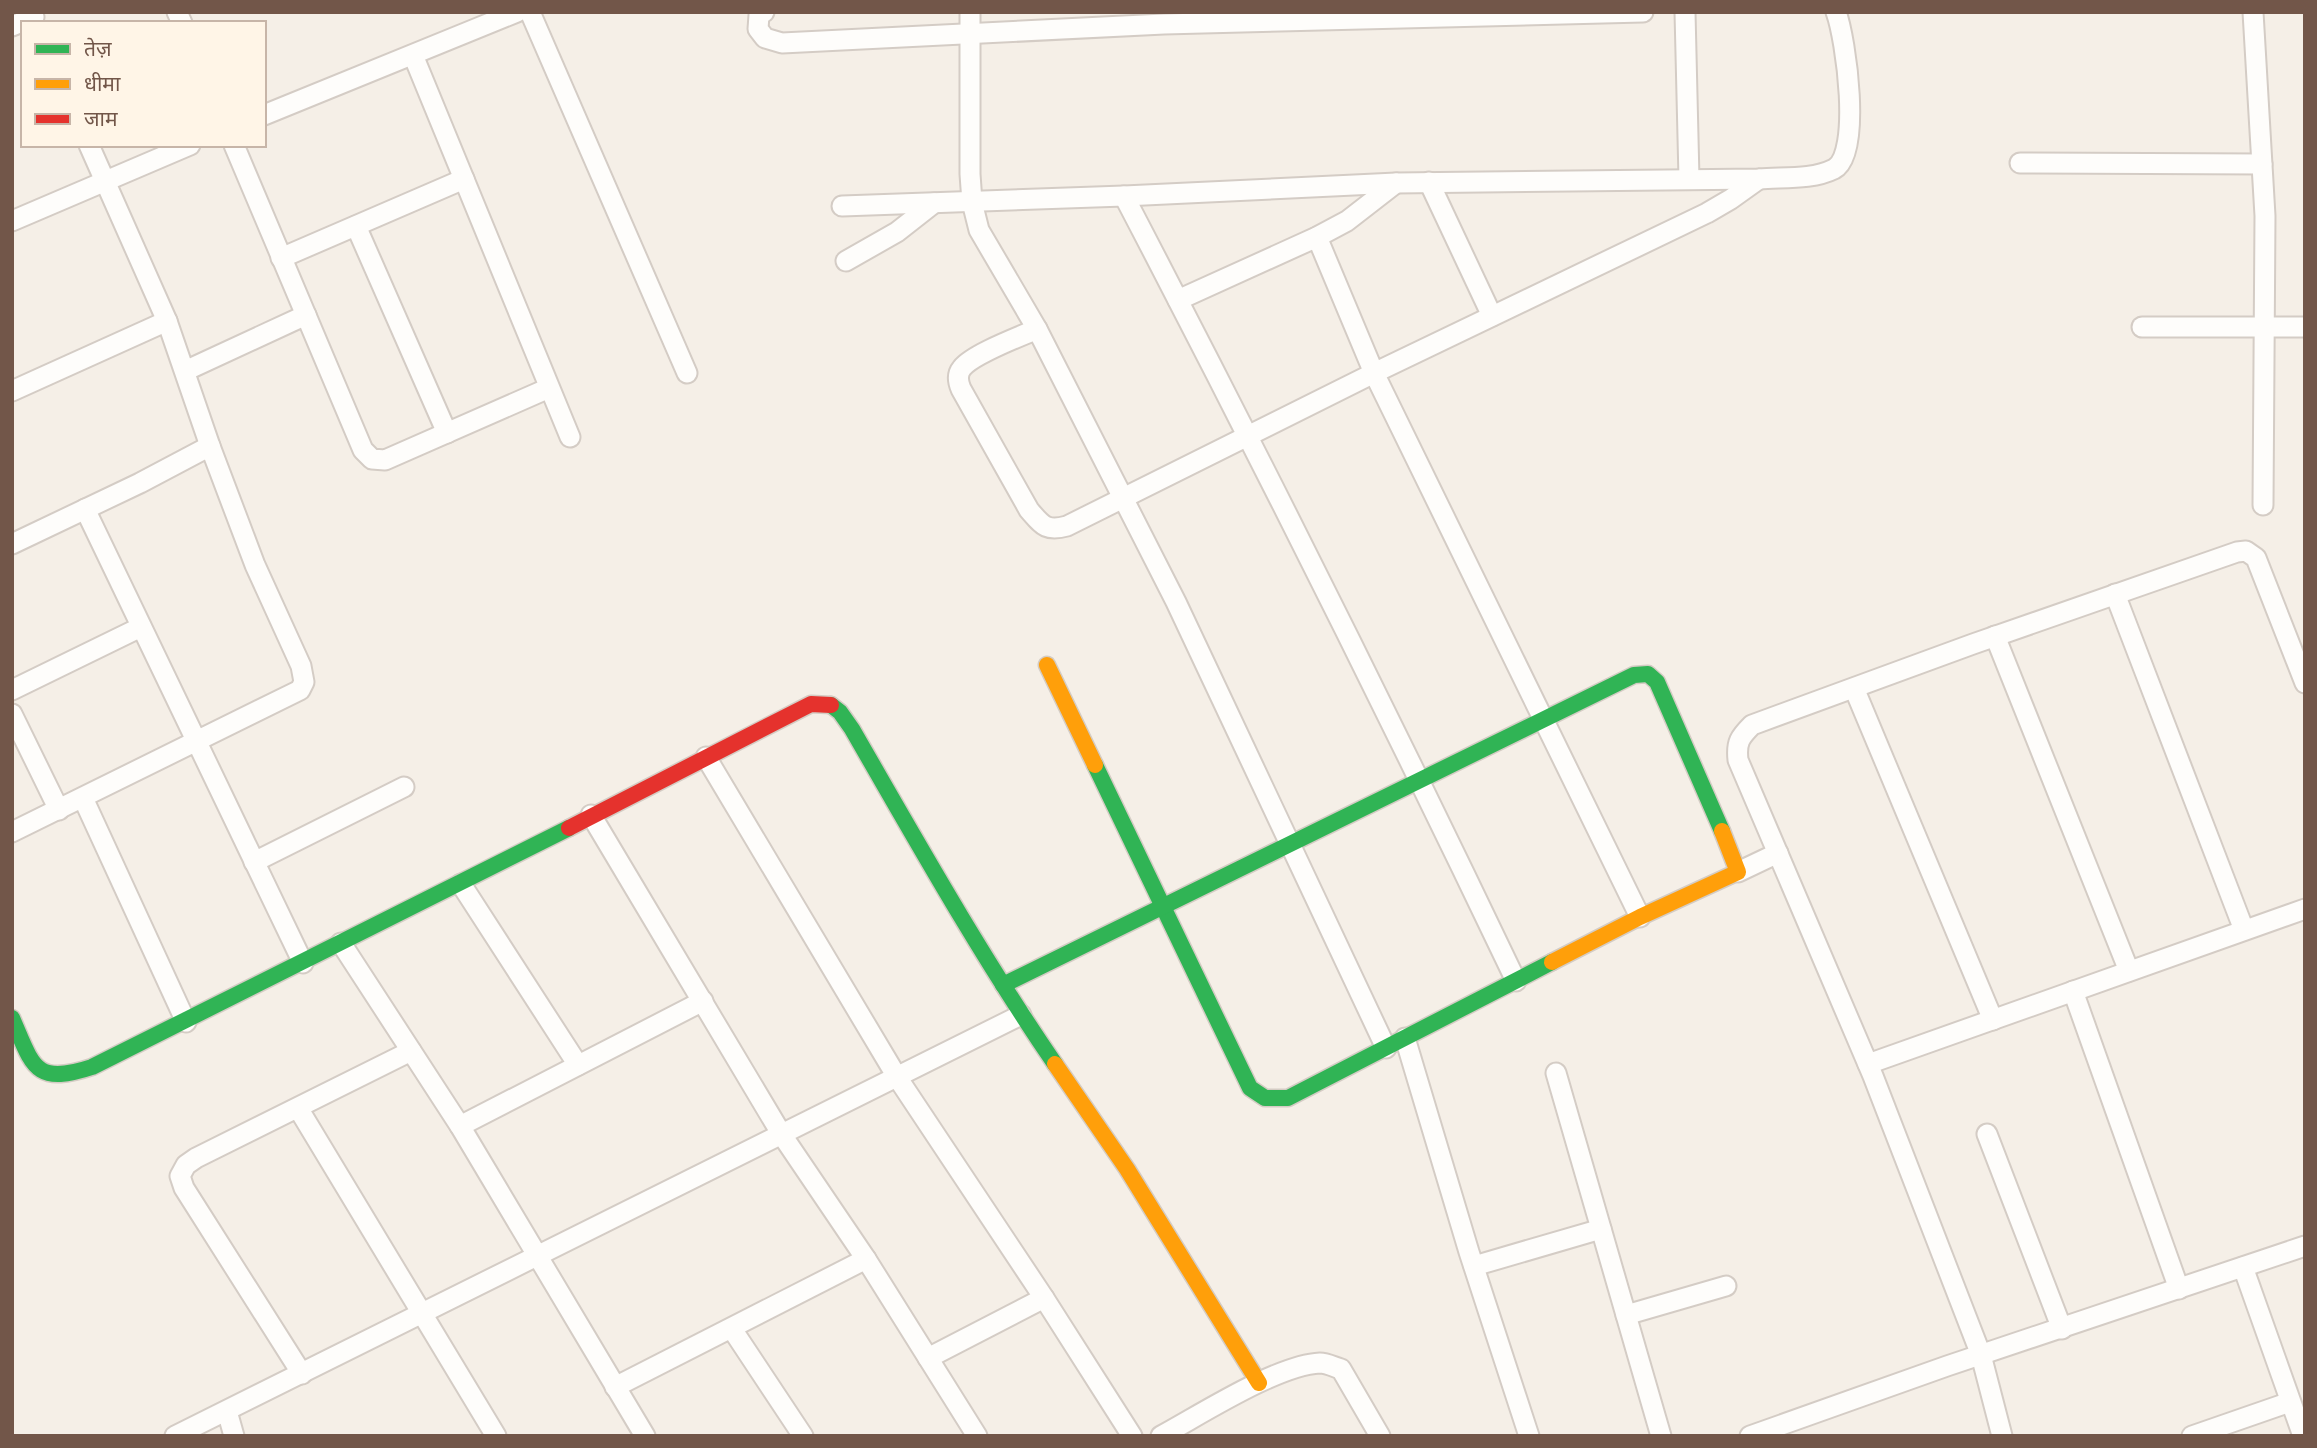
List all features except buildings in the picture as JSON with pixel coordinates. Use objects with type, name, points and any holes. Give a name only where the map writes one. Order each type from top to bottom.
[{"type":"street","points":[[266,114],[517,12]]},
{"type":"street","points":[[530,12],[687,373]]},
{"type":"street","points":[[764,12],[759,15],[758,29],[765,38],[782,43],[1164,24],[1643,12]]},
{"type":"street","points":[[970,12],[972,202],[979,230],[1037,329],[1176,602],[1386,1048]]},
{"type":"street","points":[[1685,12],[1689,179]]},
{"type":"street","points":[[842,206],[1396,183],[1759,179],[1812,176],[1836,168],[1846,154],[1850,132],[1846,59],[1836,12]]},
{"type":"street","points":[[2253,12],[2265,216],[2263,505]]},
{"type":"street","points":[[413,55],[570,437]]},
{"type":"street","points":[[12,832],[300,690],[303,681],[301,666],[254,565],[167,321],[90,147]]},
{"type":"street","points":[[12,221],[185,147]]},
{"type":"street","points":[[235,147],[363,450],[372,459],[385,460],[549,388]]},
{"type":"street","points":[[2020,163],[2262,164]]},
{"type":"street","points":[[281,258],[464,179]]},
{"type":"street","points":[[1037,329],[972,360],[961,369],[958,380],[1029,510],[1044,527],[1055,530],[1707,213],[1759,179]]},
{"type":"street","points":[[1429,182],[1492,316]]},
{"type":"street","points":[[1178,300],[1317,237],[1347,220],[1396,183]]},
{"type":"street","points":[[1124,196],[1249,436],[1420,779],[1516,981]]},
{"type":"street","points":[[846,261],[897,232],[934,203]]},
{"type":"street","points":[[356,226],[447,433]]},
{"type":"street","points":[[1317,237],[1374,373],[1640,917]]},
{"type":"street","points":[[185,371],[306,315]]},
{"type":"street","points":[[12,391],[167,321]]},
{"type":"street","points":[[2142,327],[2305,327]]},
{"type":"street","points":[[12,544],[210,446]]},
{"type":"street","points":[[86,509],[303,962]]},
{"type":"street","points":[[2002,1436],[1981,1355],[1868,1064],[1738,760],[1736,746],[1740,737],[1752,725],[1995,636],[2246,551],[2256,558],[2305,683]]},
{"type":"street","points":[[2115,594],[2244,930]]},
{"type":"street","points":[[12,690],[141,627]]},
{"type":"street","points":[[1995,636],[2129,971]]},
{"type":"street","points":[[1047,665],[1250,1088],[1265,1098],[1288,1098],[1640,917],[1778,852]]},
{"type":"street","points":[[1003,985],[1634,675],[1648,674],[1657,681],[1738,872]]},
{"type":"street","points":[[1854,688],[1993,1020]]},
{"type":"street","points":[[12,1018],[37,1069],[44,1074],[55,1077],[69,1076],[92,1068],[461,884],[811,704],[822,701],[839,710],[852,729],[960,916],[1021,1015],[1127,1169],[1259,1383]]},
{"type":"street","points":[[12,714],[59,810]]},
{"type":"street","points":[[706,757],[897,1077],[1132,1436]]},
{"type":"street","points":[[254,862],[404,787]]},
{"type":"street","points":[[83,798],[186,1022]]},
{"type":"street","points":[[591,815],[782,1135],[866,1259],[977,1436]]},
{"type":"street","points":[[461,884],[578,1065]]},
{"type":"street","points":[[1868,1064],[2305,909]]},
{"type":"street","points":[[341,943],[460,1126],[645,1436]]},
{"type":"street","points":[[2073,991],[2179,1289]]},
{"type":"street","points":[[460,1126],[703,1002]]},
{"type":"street","points":[[174,1436],[1021,1015]]},
{"type":"street","points":[[1405,1038],[1529,1436]]},
{"type":"street","points":[[302,1374],[184,1188],[180,1176],[186,1165],[196,1158],[411,1051]]},
{"type":"street","points":[[1556,1073],[1661,1436]]},
{"type":"street","points":[[298,1108],[423,1314],[491,1434]]},
{"type":"street","points":[[1987,1134],[2062,1329]]},
{"type":"street","points":[[1474,1266],[1601,1229]]},
{"type":"street","points":[[1761,1434],[1981,1355],[2305,1246]]},
{"type":"street","points":[[615,1387],[866,1259]]},
{"type":"street","points":[[2243,1267],[2303,1436]]},
{"type":"street","points":[[1626,1315],[1726,1286]]},
{"type":"street","points":[[928,1358],[1044,1298]]},
{"type":"street","points":[[732,1329],[803,1436]]},
{"type":"street","points":[[1161,1436],[1259,1383],[1300,1366],[1323,1363],[1341,1369],[1380,1436]]},
{"type":"street","points":[[2192,1436],[2290,1402]]},
{"type":"street","points":[[227,1411],[234,1436]]},
{"type":"traffic: fast","points":[[1003,985],[1634,675],[1648,674],[1657,682],[1722,831]]},
{"type":"traffic: fast","points":[[831,705],[840,712],[852,729],[975,940],[1055,1064]]},
{"type":"traffic: fast","points":[[1095,765],[1250,1088],[1265,1098],[1288,1098],[1552,962]]},
{"type":"traffic: fast","points":[[12,1018],[25,1049],[38,1068],[47,1073],[58,1074],[92,1067],[569,828]]},
{"type":"traffic: slow","points":[[1047,665],[1095,765]]},
{"type":"traffic: slow","points":[[1552,962],[1640,917],[1738,872],[1722,831]]},
{"type":"traffic: slow","points":[[1055,1064],[1127,1169],[1259,1383]]},
{"type":"traffic: jam","points":[[569,828],[811,704],[831,705]]}]
